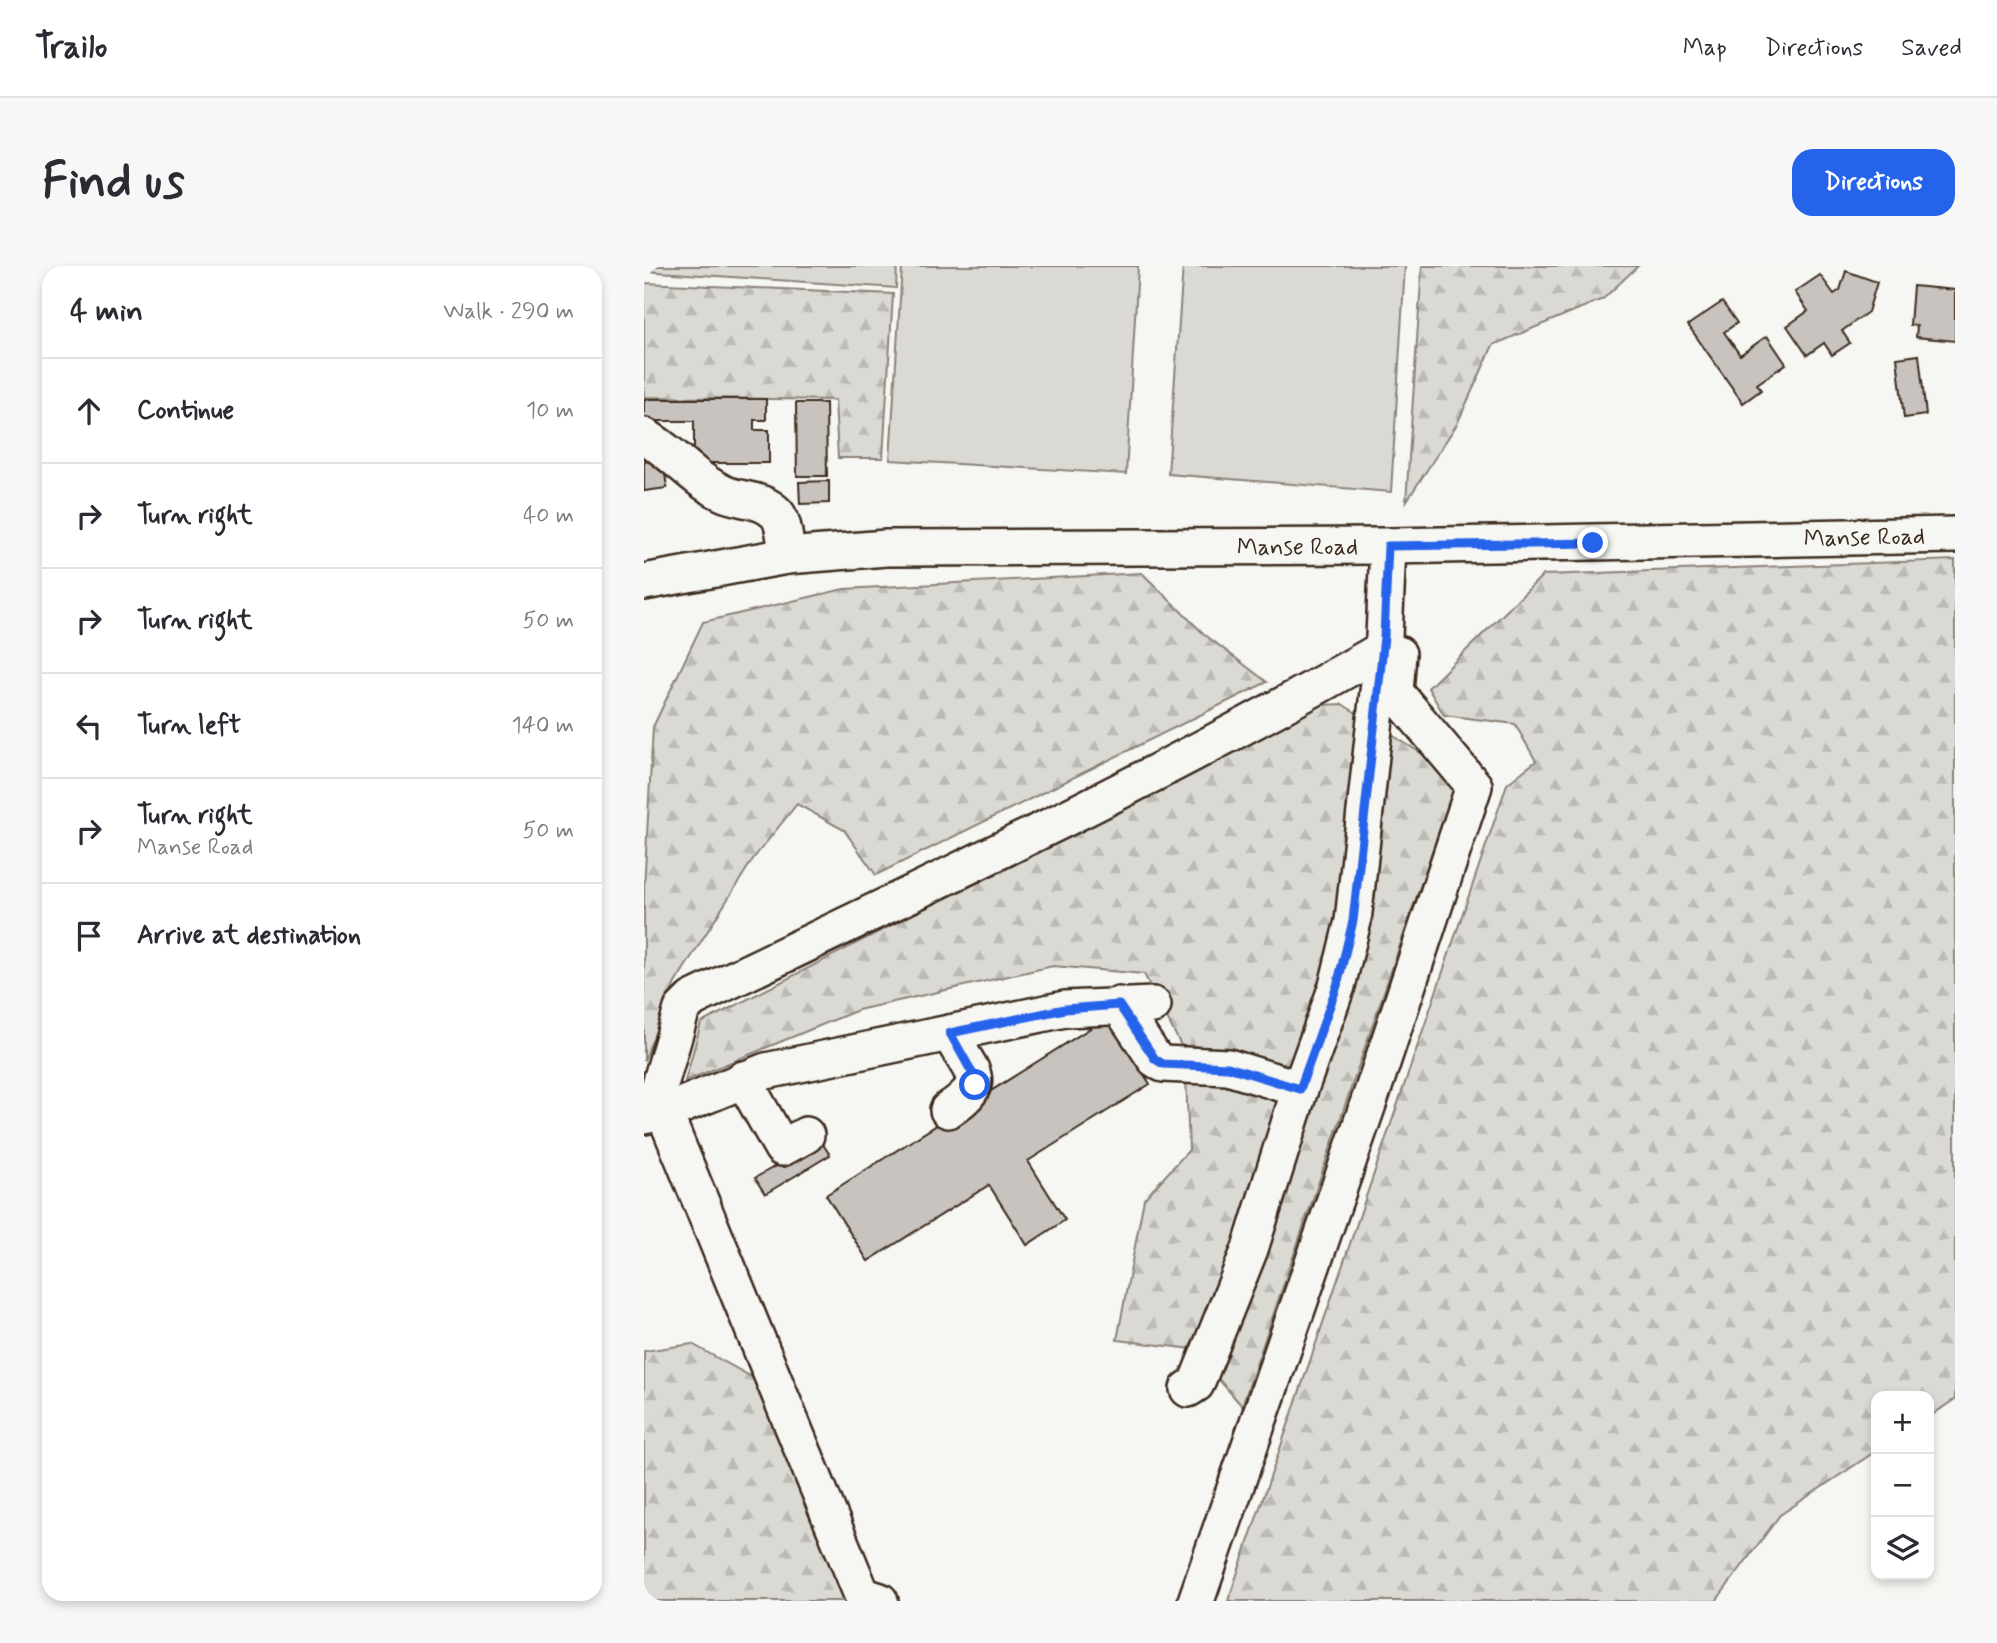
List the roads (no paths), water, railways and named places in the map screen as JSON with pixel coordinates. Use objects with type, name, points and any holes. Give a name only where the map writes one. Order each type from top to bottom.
[{"type":"street","points":[[644,436],[663,447],[699,480],[725,494],[768,506],[779,516],[787,556]]},
{"type":"street","name":"Manse Road","points":[[644,582],[787,556],[886,548],[1388,546],[1955,535]]},
{"type":"street","points":[[1188,1389],[1196,1384],[1250,1250],[1300,1089],[1337,986],[1353,921],[1383,649],[1388,546]]},
{"type":"street","points":[[880,1601],[862,1595],[654,1114],[682,1009],[692,999],[967,867],[1308,692],[1383,649],[1398,654],[1395,692],[1474,786],[1375,1084],[1196,1601]]},
{"type":"street","points":[[654,1114],[766,1071],[1065,1009],[1136,1005],[1155,1059],[1163,1064],[1228,1067],[1300,1089]]},
{"type":"street","points":[[948,1110],[972,1093],[975,1085],[974,1076],[950,1033]]},
{"type":"street","points":[[743,1079],[781,1149]]}]
